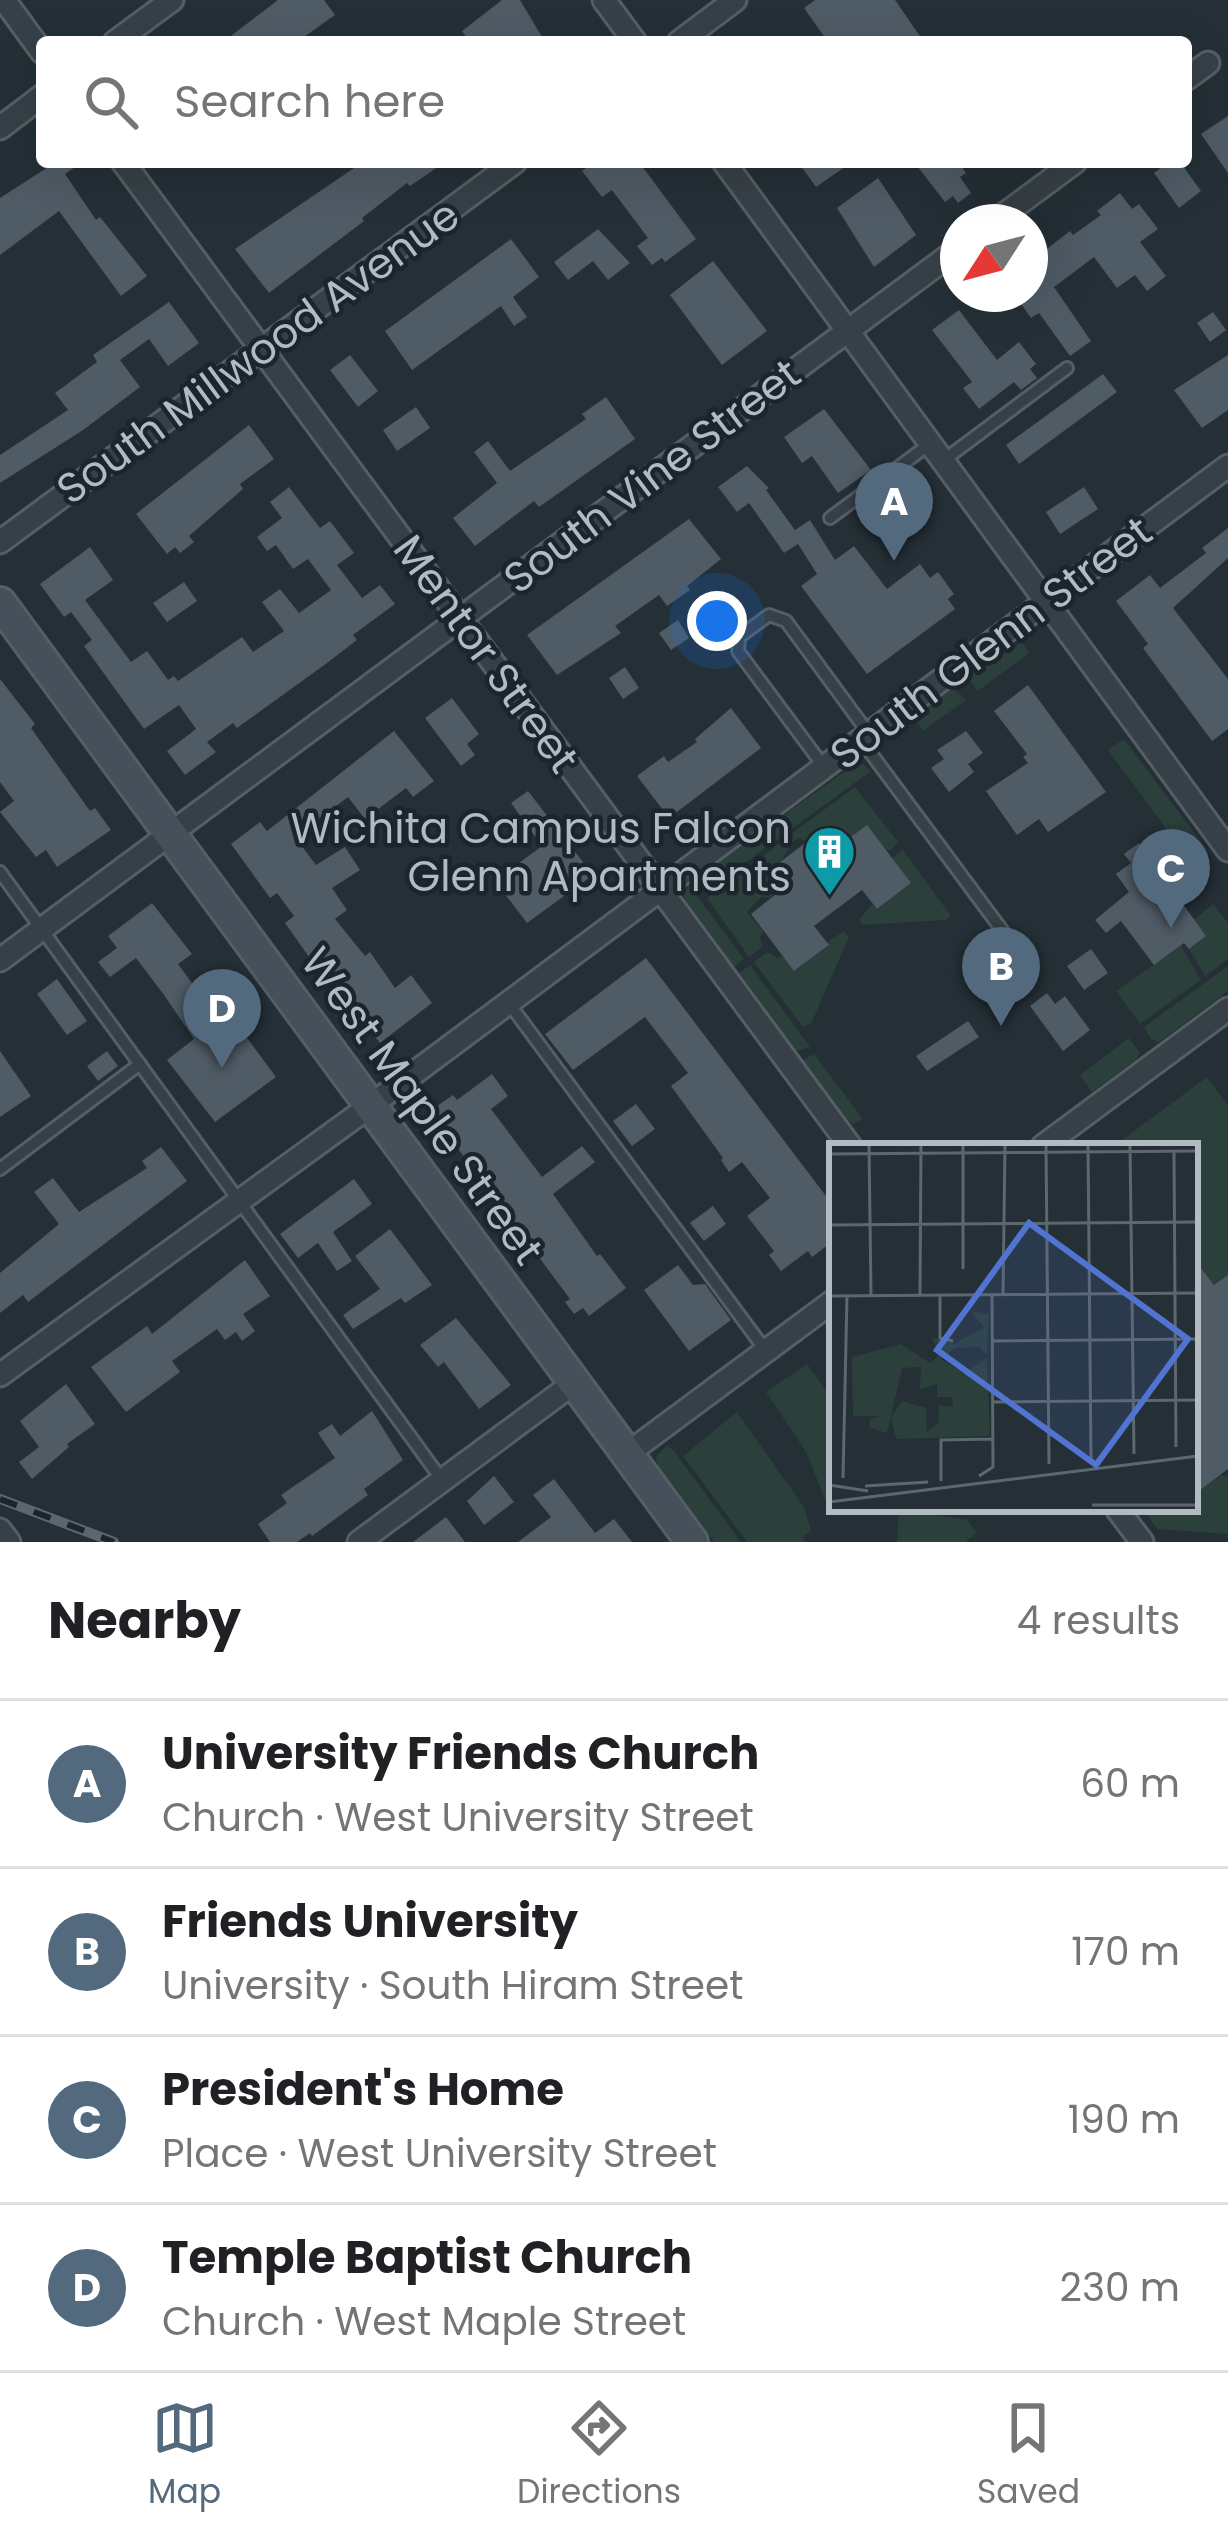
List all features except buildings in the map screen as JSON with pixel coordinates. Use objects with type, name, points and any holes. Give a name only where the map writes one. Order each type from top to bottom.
[{"type":"street","points":[[4,0],[36,44]]},
{"type":"street","points":[[123,36],[172,0]]},
{"type":"street","points":[[604,0],[631,36]]},
{"type":"street","points":[[687,36],[735,0]]},
{"type":"street","points":[[1192,75],[1208,63]]},
{"type":"street","points":[[0,128],[36,101]]},
{"type":"street","name":"Mentor Street","points":[[127,168],[848,1143]]},
{"type":"street","name":"South Millwood Avenue","points":[[0,542],[507,168]]},
{"type":"street","points":[[728,168],[1228,850]]},
{"type":"street","points":[[1018,204],[1067,168]]},
{"type":"street","name":"South Vine Street","points":[[0,960],[940,262]]},
{"type":"street","name":"South Glenn Street","points":[[0,1375],[370,1106],[1228,466]]},
{"type":"street","name":"West Maple Street","points":[[0,603],[692,1542]]},
{"type":"street","points":[[1047,1143],[1228,1010]]},
{"type":"street","points":[[627,1454],[829,1304]]},
{"type":"street","points":[[359,1542],[574,1383]]},
{"type":"street","points":[[1119,1512],[1142,1542]]},
{"type":"street","points":[[0,1530],[9,1542]]},
{"type":"lane","points":[[830,518],[1067,368]]},
{"type":"lane","points":[[824,767],[738,652],[739,637],[769,615],[786,621],[1016,950]]},
{"type":"lane","points":[[0,872],[442,1480]]},
{"type":"lane","points":[[508,1002],[766,1352]]},
{"type":"lane","points":[[0,1169],[140,1064]]},
{"type":"green space","points":[[1022,642],[1029,653],[978,691],[968,678]]},
{"type":"green space","points":[[953,688],[966,700],[923,731],[913,716]]},
{"type":"green space","points":[[1124,739],[1207,850],[1190,861],[1108,750]]},
{"type":"green space","points":[[859,761],[871,771],[704,893],[694,880]]},
{"type":"green space","points":[[855,787],[898,842],[891,850],[836,848],[823,830],[807,842],[799,838],[792,842],[788,836]]},
{"type":"green space","points":[[784,840],[789,847],[782,860],[766,872],[772,898],[761,897],[747,912],[763,931],[763,946],[749,957],[707,898]]},
{"type":"green space","points":[[903,850],[951,916],[862,925],[859,919],[873,904],[877,909],[910,884],[892,858]]},
{"type":"green space","points":[[689,885],[744,959],[734,967],[686,901],[683,893]]},
{"type":"green space","points":[[1213,904],[1228,923],[1228,959],[1205,976],[1189,949],[1206,936],[1194,920]]},
{"type":"green space","points":[[844,931],[849,937],[811,1024],[803,1027],[754,962],[767,952],[783,956],[795,971]]},
{"type":"green space","points":[[1181,946],[1201,980],[1140,1024],[1116,991]]},
{"type":"green space","points":[[750,965],[810,1047],[796,1051],[739,973]]},
{"type":"green space","points":[[1228,966],[1228,991],[1159,1042],[1151,1039],[1144,1027]]},
{"type":"green space","points":[[1129,1038],[1139,1052],[1137,1059],[1092,1092],[1080,1075]]},
{"type":"green space","points":[[814,1054],[863,1119],[849,1122],[802,1061]]},
{"type":"green space","points":[[1207,1077],[1228,1106],[1228,1275],[1214,1285],[1198,1264],[1198,1143],[1118,1143]]},
{"type":"green space","points":[[807,1364],[829,1395],[829,1509],[806,1452],[766,1392]]},
{"type":"green space","points":[[737,1412],[804,1507],[811,1530],[803,1537],[806,1542],[747,1542],[683,1456]]},
{"type":"green space","points":[[667,1445],[741,1542],[714,1542],[658,1467],[656,1457]]},
{"type":"green space","points":[[1221,1475],[1228,1477],[1228,1534],[1157,1529],[1145,1512],[1198,1512],[1198,1492]]},
{"type":"green space","points":[[899,1512],[967,1520],[977,1533],[965,1542],[897,1542]]},
{"type":"railway","points":[[0,1499],[114,1542]]},
{"type":"place","name":"University Friends Church","points":[[894,561]]},
{"type":"place","name":"Wichita Campus Falcon Glenn Apartments","points":[[830,898]]},
{"type":"place","name":"President's Home","points":[[1171,928]]},
{"type":"place","name":"Friends University","points":[[1001,1026]]},
{"type":"place","name":"Temple Baptist Church","points":[[222,1068]]}]
